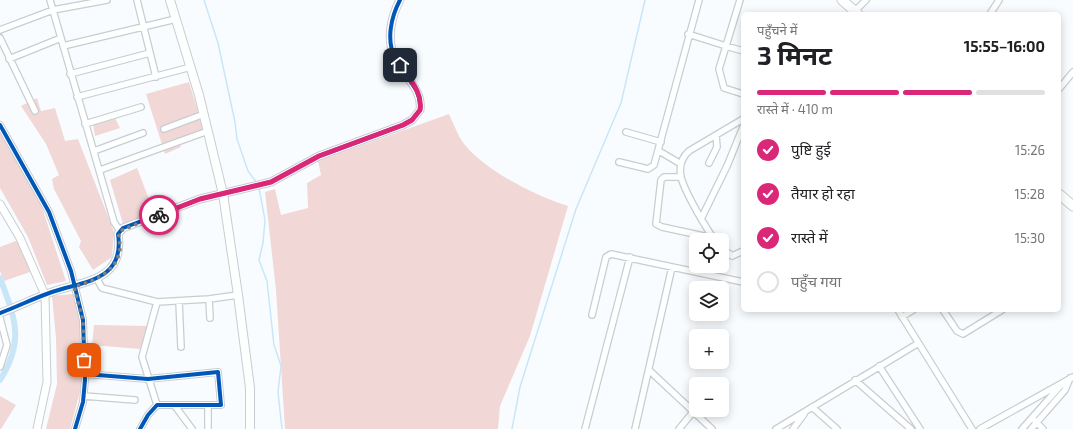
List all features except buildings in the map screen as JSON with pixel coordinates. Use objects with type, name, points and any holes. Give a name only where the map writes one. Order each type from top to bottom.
[{"type":"main road","points":[[170,0],[191,66],[223,194],[250,388],[250,429]]},
{"type":"main road","points":[[842,0],[856,12]]},
{"type":"main road","points":[[1061,196],[1073,206]]},
{"type":"street","points":[[0,313],[46,295],[74,287],[103,276],[116,261],[120,251],[120,231],[114,222],[100,170],[70,74],[64,46],[50,0]]},
{"type":"street","points":[[0,30],[52,10],[107,0]]},
{"type":"street","points":[[137,0],[156,77]]},
{"type":"street","points":[[120,231],[200,199],[263,185],[319,156],[403,125],[412,120],[420,110],[421,99],[418,92],[395,58],[392,51],[390,32],[400,0]]},
{"type":"street","points":[[619,162],[651,168],[654,165],[688,34],[699,0]]},
{"type":"street","points":[[740,0],[719,69],[723,85],[726,89],[741,93]]},
{"type":"street","points":[[858,12],[866,0]]},
{"type":"street","points":[[991,12],[999,0]]},
{"type":"street","points":[[64,46],[176,19]]},
{"type":"street","points":[[688,34],[741,50]]},
{"type":"street","points":[[0,38],[9,60],[36,111]]},
{"type":"street","points":[[9,60],[61,38]]},
{"type":"street","points":[[70,74],[150,53]]},
{"type":"street","points":[[77,97],[156,77],[191,66]]},
{"type":"street","points":[[1061,87],[1073,72]]},
{"type":"street","points":[[85,124],[141,107]]},
{"type":"street","points":[[164,129],[204,114]]},
{"type":"street","points":[[711,233],[681,177],[681,164],[686,153],[741,120]]},
{"type":"street","points":[[0,125],[49,212],[71,271],[83,320],[84,396],[75,429]]},
{"type":"street","points":[[100,170],[208,131]]},
{"type":"street","points":[[626,132],[661,142]]},
{"type":"street","points":[[702,217],[727,166],[741,132]]},
{"type":"street","points":[[94,151],[143,133]]},
{"type":"street","points":[[708,163],[717,147],[716,135]]},
{"type":"street","points":[[659,150],[681,164]]},
{"type":"street","points":[[681,177],[664,177],[661,180],[656,224],[662,227],[689,233]]},
{"type":"street","points":[[0,204],[20,238],[46,295],[47,382],[37,429]]},
{"type":"street","points":[[729,254],[732,256],[741,253]]},
{"type":"street","points":[[592,315],[606,257],[611,254],[741,282]]},
{"type":"street","points":[[585,429],[630,257]]},
{"type":"street","points":[[635,429],[650,371],[672,267]]},
{"type":"street","points":[[97,279],[102,288],[157,302],[209,299],[238,295]]},
{"type":"street","points":[[209,299],[210,318]]},
{"type":"street","points":[[179,301],[181,347]]},
{"type":"street","points":[[157,302],[142,357],[157,405]]},
{"type":"street","points":[[899,312],[917,344],[972,429]]},
{"type":"street","points":[[902,316],[909,312]]},
{"type":"street","points":[[944,312],[961,334],[999,312]]},
{"type":"street","points":[[990,312],[993,316]]},
{"type":"street","points":[[0,318],[7,345],[0,367]]},
{"type":"street","points":[[776,429],[917,344]]},
{"type":"street","points":[[879,366],[920,429]]},
{"type":"street","points":[[650,371],[689,408]]},
{"type":"street","points":[[84,374],[148,379],[218,372],[222,405],[157,405]]},
{"type":"street","points":[[980,429],[1064,381],[1072,378]]},
{"type":"street","points":[[1031,429],[1065,390],[1072,378]]},
{"type":"street","points":[[855,380],[912,429]]},
{"type":"street","points":[[1022,429],[1064,381]]},
{"type":"street","points":[[84,396],[135,400]]},
{"type":"street","points":[[140,429],[148,415],[157,405]]},
{"type":"street","points":[[208,405],[208,429]]},
{"type":"street","points":[[175,406],[192,429]]},
{"type":"street","points":[[793,429],[810,409]]},
{"type":"street","points":[[810,409],[837,429]]},
{"type":"street","points":[[679,429],[689,417]]},
{"type":"street","points":[[699,417],[712,429]]},
{"type":"street","points":[[1032,419],[1043,429]]},
{"type":"shaded area","points":[[189,82],[204,131],[178,141],[181,147],[165,154],[146,94]]},
{"type":"shaded area","points":[[37,98],[41,111],[55,108],[65,141],[78,139],[114,232],[112,257],[93,270],[79,247],[81,241],[54,189],[52,179],[59,175],[46,144],[21,106]]},
{"type":"shaded area","points":[[449,114],[465,145],[485,164],[512,182],[555,202],[568,206],[530,336],[500,406],[498,429],[285,429],[276,290],[265,192],[275,189],[281,215],[308,208],[307,183],[321,175],[318,161]]},
{"type":"shaded area","points":[[115,118],[120,128],[95,136],[93,124]]},
{"type":"shaded area","points":[[0,131],[39,198],[66,281],[47,285],[28,237],[0,188]]},
{"type":"shaded area","points":[[137,168],[154,212],[123,224],[110,180]]},
{"type":"shaded area","points":[[21,239],[33,271],[4,281],[0,271],[0,247]]},
{"type":"shaded area","points":[[73,294],[81,325],[83,381],[70,429],[46,429],[57,384],[56,338],[52,296]]},
{"type":"shaded area","points":[[94,325],[148,326],[140,349],[92,345]]},
{"type":"shaded area","points":[[0,396],[16,405],[1,429],[0,429]]},
{"type":"waterway","points":[[204,0],[218,43],[235,122],[237,139],[248,171],[257,183]]},
{"type":"waterway","points":[[512,429],[520,387],[576,209],[621,103],[645,0]]},
{"type":"waterway","points":[[259,188],[265,220],[263,243],[259,260],[267,281],[274,345],[281,366],[278,392],[282,429]]},
{"type":"waterway","points":[[0,278],[10,305],[15,329],[13,353],[0,380]]},
{"type":"cycle path","points":[[0,313],[45,294],[89,281],[109,270],[115,261],[118,250],[118,234],[123,228],[200,199],[271,182],[319,156],[403,125],[412,120],[420,110],[420,102],[416,89],[398,65],[392,51],[390,36],[392,21],[400,0]]},
{"type":"cycle path","points":[[0,125],[49,212],[71,271],[83,320],[85,380],[83,402],[75,429]]},
{"type":"cycle path","points":[[85,374],[148,379],[218,372],[221,405],[157,405],[148,415],[140,429]]},
{"type":"way so far","points":[[84,360],[83,320],[74,287],[103,276],[112,266],[120,251],[118,234],[123,228],[159,215]]},
{"type":"route","points":[[159,215],[200,199],[271,182],[319,156],[391,130],[412,120],[420,110],[421,99],[400,65]]}]
